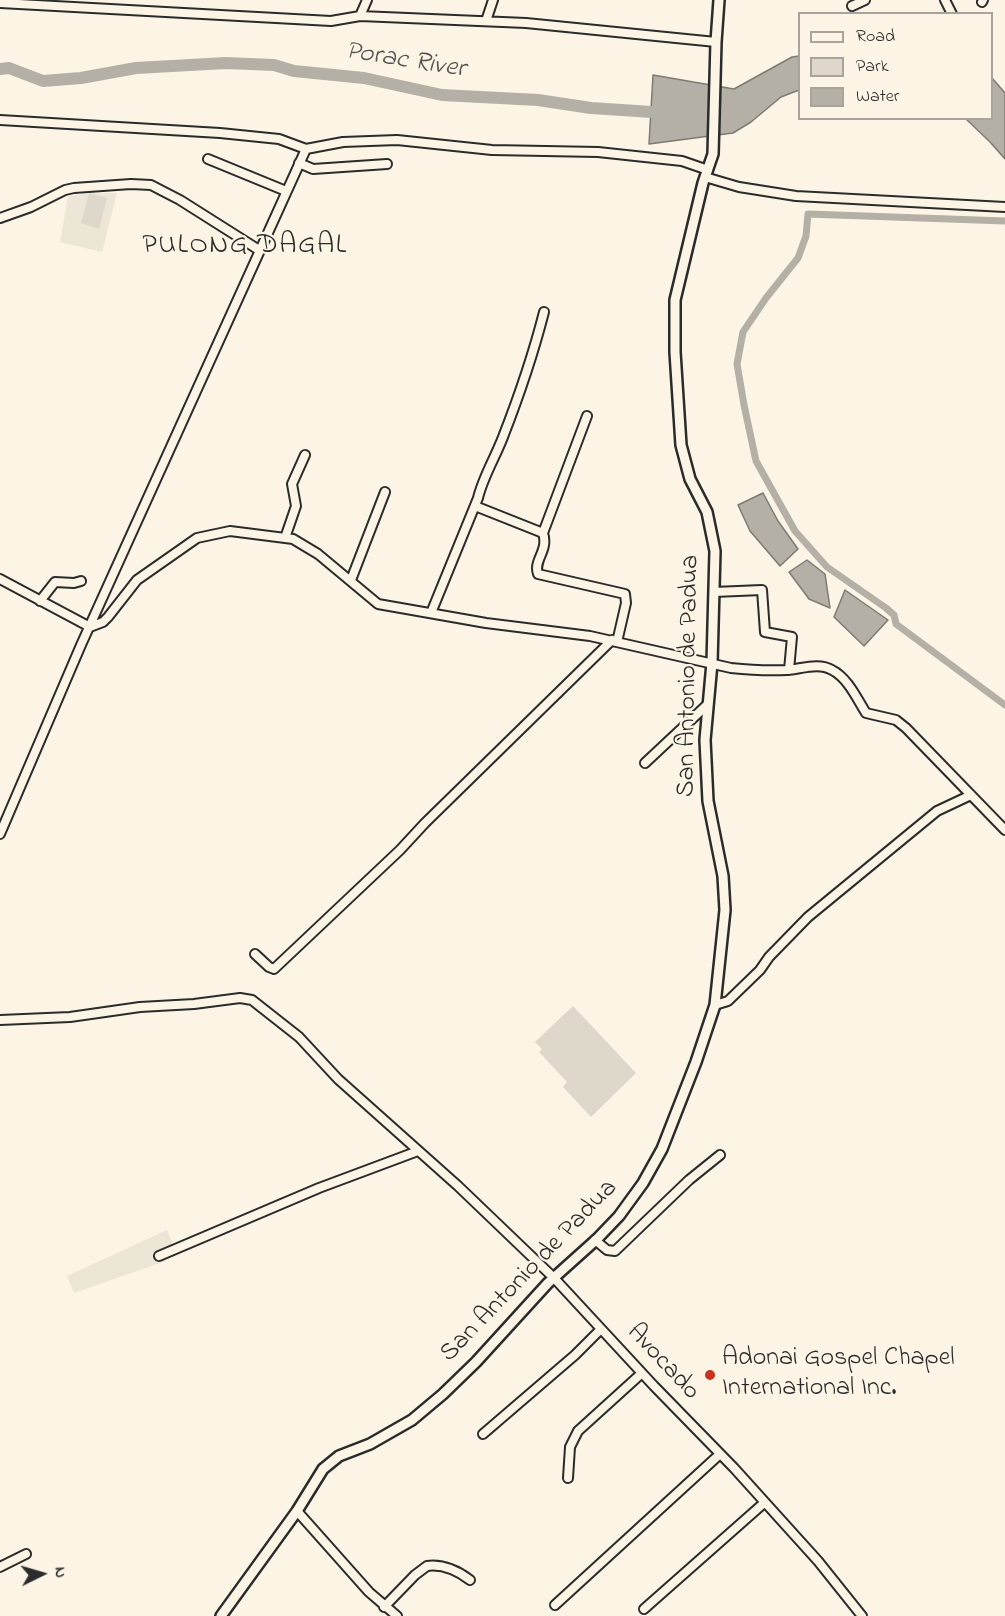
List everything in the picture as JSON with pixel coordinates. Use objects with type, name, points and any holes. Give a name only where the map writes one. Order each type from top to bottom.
[{"type":"street","points":[[360,16],[367,0]]},
{"type":"street","points":[[486,21],[493,0]]},
{"type":"street","name":"San Antonio de Padua","points":[[221,1616],[297,1512],[322,1469],[339,1456],[370,1444],[412,1420],[443,1394],[554,1278],[619,1216],[643,1183],[662,1149],[696,1062],[715,1005],[725,910],[723,876],[708,801],[705,740],[712,663],[714,551],[707,512],[690,479],[681,445],[675,352],[675,300],[714,149],[719,0]]},
{"type":"street","points":[[852,6],[865,0]]},
{"type":"street","points":[[0,3],[331,21],[360,16],[526,23],[716,42]]},
{"type":"street","points":[[0,120],[220,132],[279,139],[306,148],[343,142],[397,140],[492,150],[598,152],[682,161],[739,187],[796,195],[1005,207]]},
{"type":"street","points":[[0,834],[90,627],[306,148]]},
{"type":"street","points":[[208,159],[286,191]]},
{"type":"street","points":[[299,163],[313,169],[387,164]]},
{"type":"street","points":[[0,218],[31,207],[64,190],[131,184],[151,185],[180,200],[259,250]]},
{"type":"street","points":[[431,613],[530,364],[544,312]]},
{"type":"street","points":[[255,954],[274,969],[400,850],[614,641],[626,603],[625,594],[538,574],[536,568],[546,543],[543,533],[587,416]]},
{"type":"street","points":[[285,538],[296,506],[292,484],[305,455]]},
{"type":"street","points":[[351,580],[385,492]]},
{"type":"street","points":[[475,506],[543,533]]},
{"type":"street","points":[[0,579],[90,627],[103,622],[137,580],[198,538],[230,531],[292,539],[318,554],[378,604],[486,623],[614,641],[712,663],[755,670],[789,670],[821,666],[833,670],[849,686],[866,713],[896,720],[906,728],[1005,830]]},
{"type":"street","points":[[40,601],[56,582],[74,583],[81,580]]},
{"type":"street","points":[[714,592],[762,590],[765,632],[792,637],[789,670]]},
{"type":"street","points":[[645,763],[708,704]]},
{"type":"street","points":[[715,1005],[728,1001],[808,917],[927,818],[971,795]]},
{"type":"street","name":"Avocado","points":[[0,1020],[70,1017],[140,1007],[249,998],[277,1017],[338,1079],[458,1186],[554,1278],[818,1561],[862,1616]]},
{"type":"street","points":[[159,1256],[319,1188],[418,1152]]},
{"type":"street","points":[[595,1240],[607,1250],[615,1251],[689,1180],[720,1155]]},
{"type":"street","points":[[483,1434],[575,1355],[601,1329]]},
{"type":"street","points":[[568,1478],[570,1447],[578,1431],[642,1373]]},
{"type":"street","points":[[555,1605],[720,1454]]},
{"type":"street","points":[[644,1609],[764,1503]]},
{"type":"street","points":[[297,1512],[384,1607],[397,1616]]},
{"type":"street","points":[[0,1567],[26,1554]]},
{"type":"street","points":[[384,1607],[427,1566],[446,1568],[461,1573],[470,1580]]},
{"type":"shaded area","points":[[117,193],[102,252],[60,242],[68,196]]},
{"type":"shaded area","points":[[167,1230],[176,1251],[165,1258],[166,1261],[74,1293],[67,1276]]},
{"type":"green space","points":[[89,193],[107,198],[99,229],[81,223]]},
{"type":"green space","points":[[573,1006],[636,1073],[591,1117],[563,1087],[567,1082],[539,1052],[542,1049],[535,1042]]},
{"type":"water","points":[[798,56],[798,90],[781,97],[751,122],[733,133],[649,144],[653,75],[734,89],[792,57]]},
{"type":"water","points":[[993,79],[1005,93],[1005,159],[967,120],[993,120]]},
{"type":"water","points":[[763,493],[778,521],[798,549],[780,566],[750,531],[738,505]]},
{"type":"water","points":[[807,560],[825,574],[830,608],[809,599],[789,572]]},
{"type":"water","points":[[845,590],[888,620],[864,646],[834,617]]},
{"type":"waterway","name":"Porac River","points":[[0,69],[9,68],[43,81],[81,78],[136,68],[226,63],[274,65],[294,71],[364,78],[442,95],[538,100],[591,108],[667,113]]},
{"type":"waterway","points":[[1005,221],[808,214],[806,236],[798,258],[766,298],[743,332],[737,364],[756,461],[795,531],[827,567],[886,608],[894,615],[896,624],[1005,705]]},
{"type":"place","name":"Adonai Gospel Chapel International Inc.","points":[[710,1375]]},
{"type":"district","name":"PULONG DAGAL","points":[[245,247]]}]
